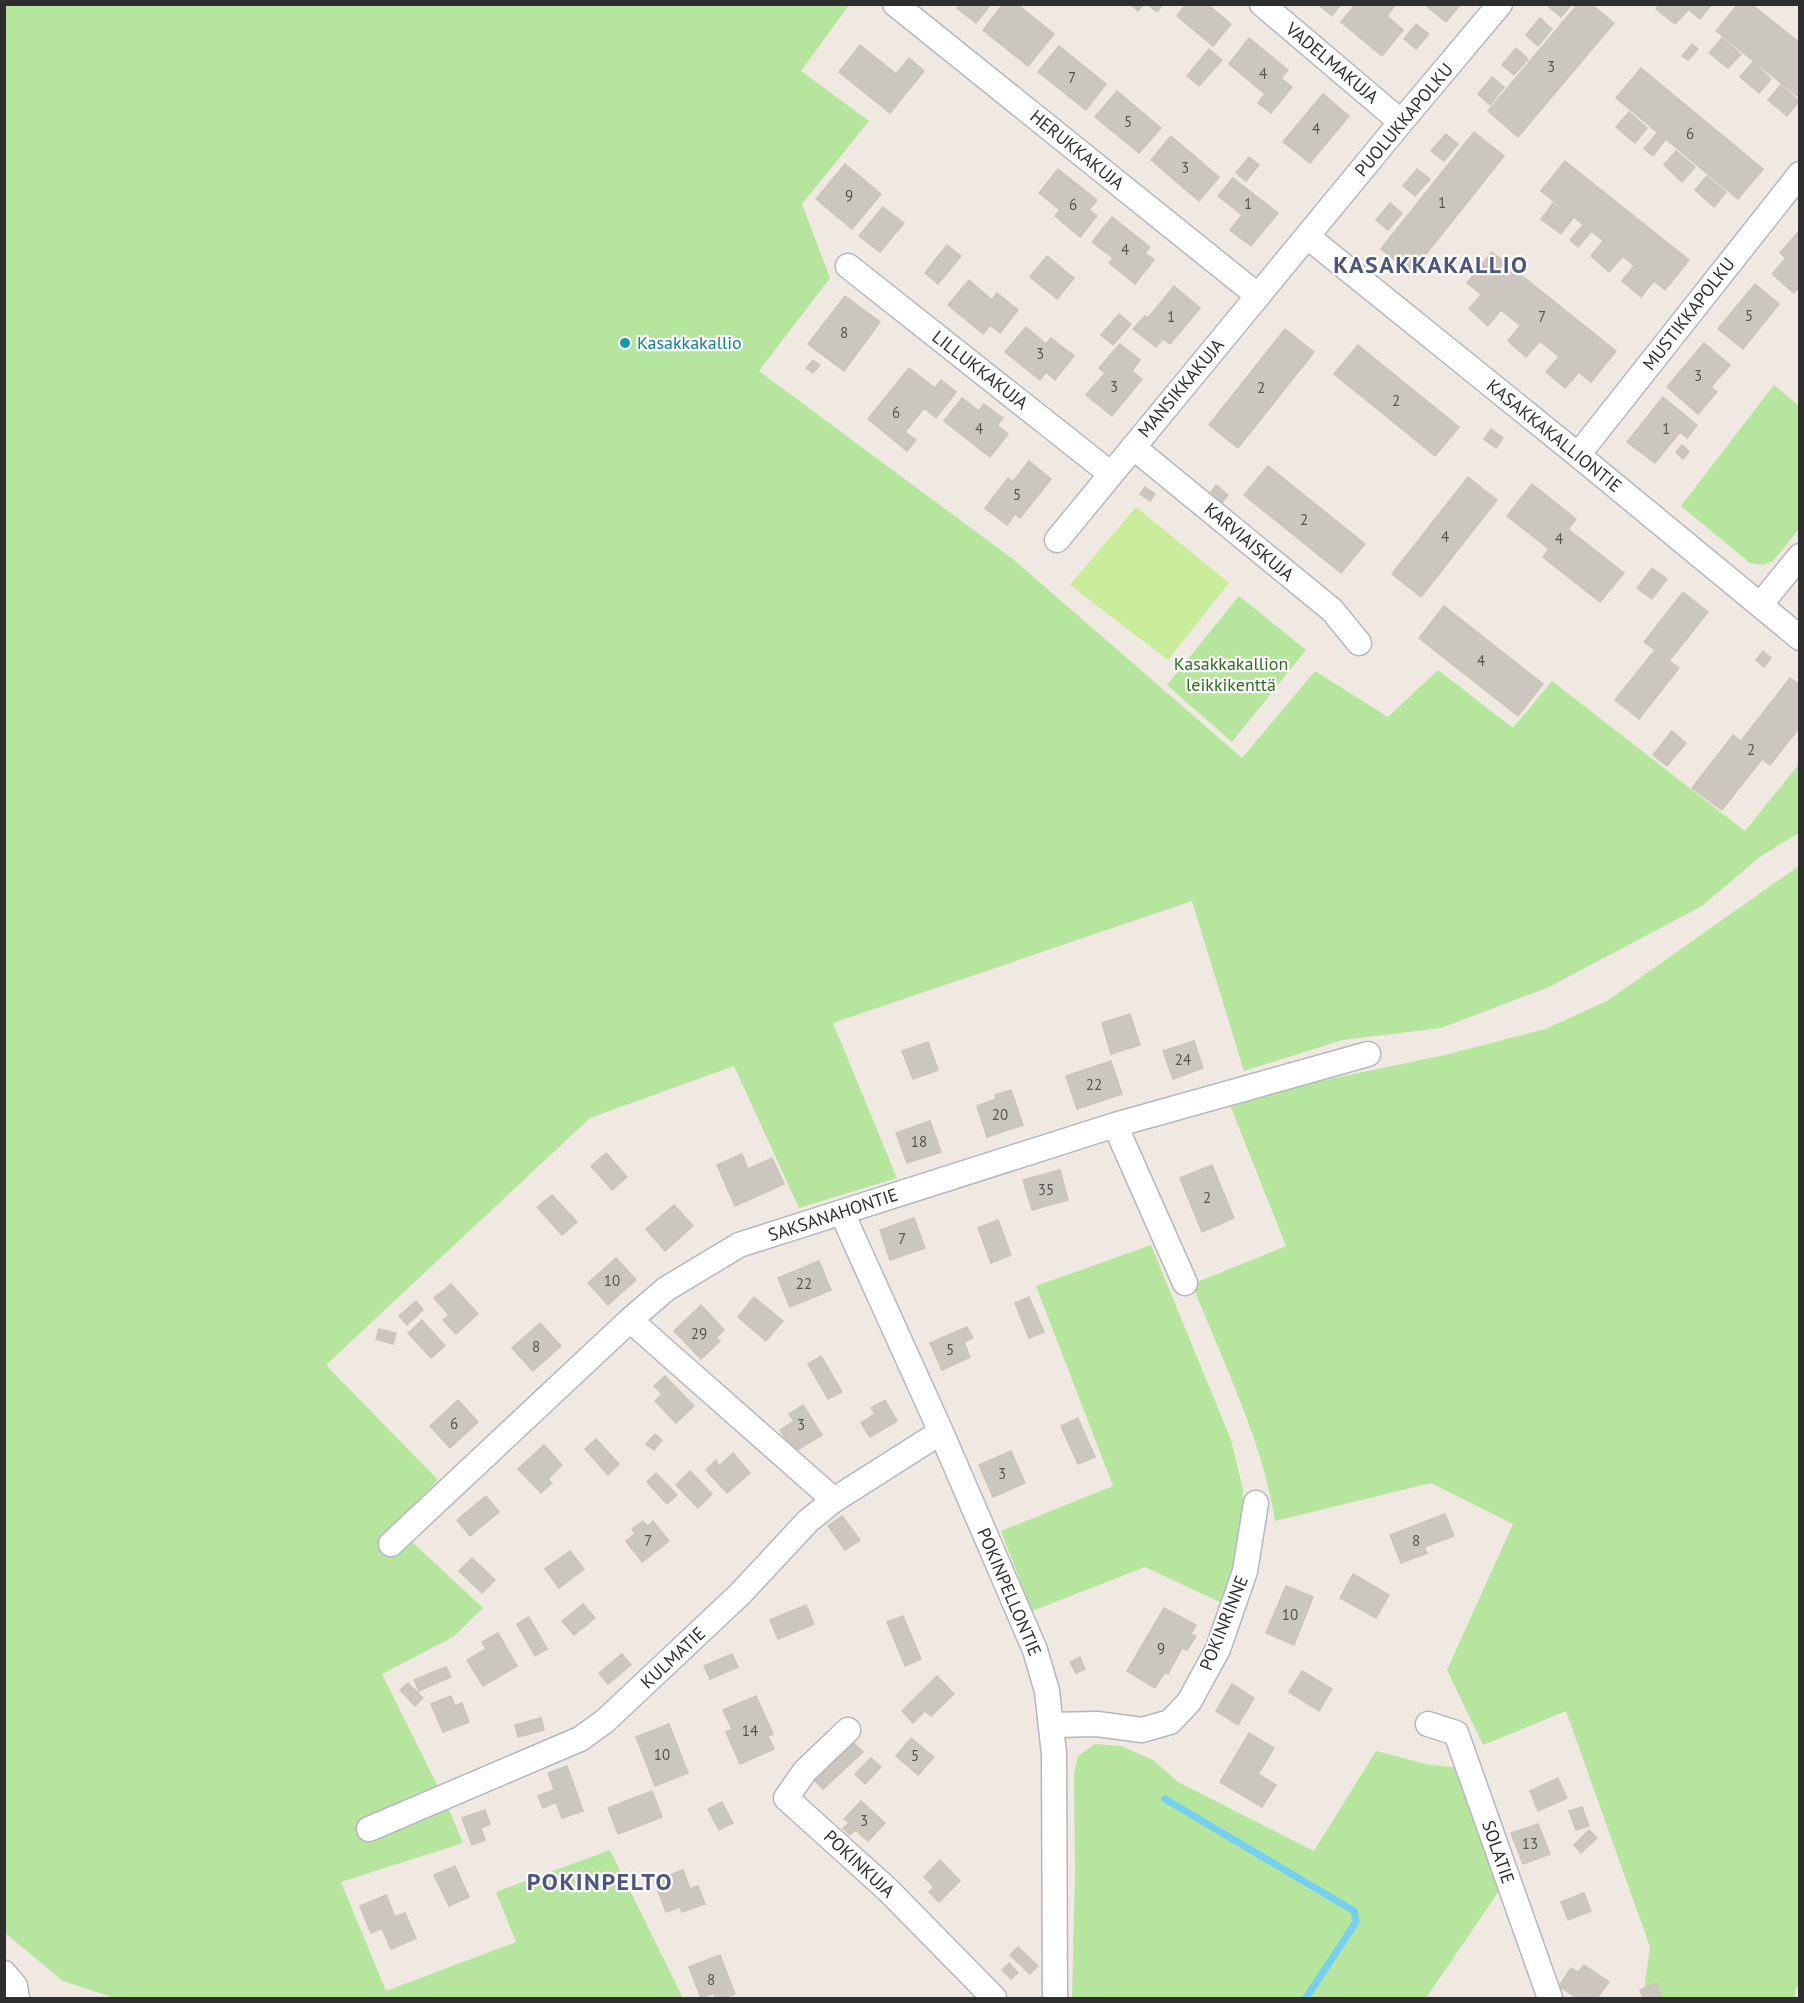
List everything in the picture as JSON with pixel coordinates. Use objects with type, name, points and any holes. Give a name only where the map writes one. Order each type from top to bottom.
[{"type":"street","name":"HERUKKAKUJA","points":[[895,4],[1257,296]]},
{"type":"street","name":"VADELMAKUJA","points":[[1262,4],[1401,122]]},
{"type":"street","name":"PUOLUKKAPOLKU","points":[[1308,237],[1500,4]]},
{"type":"street","name":"MUSTIKKAPOLKU","points":[[1578,455],[1800,174]]},
{"type":"street","name":"MANSIKKAKUJA","points":[[1057,540],[1308,237]]},
{"type":"street","name":"KASAKKAKALLIONTIE","points":[[1308,237],[1800,638]]},
{"type":"street","name":"LILLUKKAKUJA","points":[[848,266],[1111,474]]},
{"type":"street","name":"KARVIAISKUJA","points":[[1132,447],[1332,610],[1359,643]]},
{"type":"street","points":[[1760,605],[1800,556]]},
{"type":"street","name":"SAKSANAHONTIE","points":[[391,1544],[666,1289],[739,1245],[1115,1125],[1368,1054]]},
{"type":"street","points":[[1115,1125],[1185,1283]]},
{"type":"street","name":"POKINPELLONTIE","points":[[842,1213],[941,1432],[1035,1650],[1047,1691],[1052,1725],[1054,1766],[1055,1998]]},
{"type":"street","points":[[630,1320],[834,1500]]},
{"type":"street","name":"KULMATIE","points":[[369,1828],[580,1739],[605,1721],[740,1594],[790,1539],[834,1500],[941,1432]]},
{"type":"street","name":"POKINRINNE","points":[[1052,1725],[1097,1724],[1142,1730],[1170,1722],[1189,1702],[1218,1649],[1245,1571],[1256,1503]]},
{"type":"street","name":"SOLATIE","points":[[1428,1724],[1456,1733],[1550,1998]]},
{"type":"street","name":"POKINKUJA","points":[[848,1730],[805,1771],[786,1798],[888,1890],[994,1998]]},
{"type":"street","points":[[4,1973],[15,1986],[17,1998]]},
{"type":"green space","points":[[4,5],[849,5],[801,71],[869,121],[802,204],[830,278],[759,371],[1014,560],[1242,758],[1315,671],[1388,717],[1438,670],[1513,728],[1552,681],[1745,831],[1799,764],[1799,833],[1761,856],[1702,906],[1549,987],[1441,1028],[1343,1040],[1244,1071],[1192,901],[833,1023],[897,1178],[799,1208],[734,1066],[590,1118],[326,1365],[438,1480],[394,1525],[483,1608],[453,1637],[382,1674],[448,1807],[463,1843],[341,1882],[386,1991],[516,1942],[496,1892],[610,1850],[683,1998],[115,1998],[63,1981],[5,1933]]},
{"type":"green space","points":[[1774,385],[1799,406],[1799,529],[1773,561],[1762,565],[1750,563],[1681,506]]},
{"type":"green space","points":[[1136,507],[1229,583],[1168,660],[1070,585]]},
{"type":"green space","name":"Kasakkakallion leikkikenttä","points":[[1239,596],[1306,650],[1232,742],[1167,685]]},
{"type":"green space","points":[[1799,866],[1800,1837],[1798,1838],[1800,1842],[1800,1978],[1795,1992],[1796,1998],[1643,1998],[1650,1947],[1566,1711],[1483,1745],[1447,1670],[1513,1524],[1431,1483],[1275,1521],[1261,1461],[1251,1431],[1192,1284],[1286,1246],[1228,1100],[1445,1055],[1545,1029],[1607,1001]]},
{"type":"green space","points":[[1151,1245],[1231,1440],[1243,1490],[1242,1535],[1231,1583],[1224,1604],[1145,1567],[1032,1611],[1001,1531],[1113,1486],[1036,1286]]},
{"type":"green space","points":[[1095,1744],[1121,1746],[1153,1760],[1178,1782],[1314,1851],[1376,1751],[1430,1765],[1460,1768],[1499,1891],[1426,1998],[1072,1998],[1075,1873],[1074,1774],[1078,1756]]},
{"type":"building","points":[[960,4],[991,4],[976,23],[957,8]]},
{"type":"building","points":[[1003,4],[1017,4],[1054,34],[1028,66],[983,30]]},
{"type":"building","points":[[1130,4],[1144,4],[1138,11]]},
{"type":"building","points":[[1147,4],[1163,4],[1157,12]]},
{"type":"building","points":[[1186,4],[1207,4],[1231,24],[1213,46],[1177,16]]},
{"type":"building","points":[[1318,4],[1341,4],[1332,16]]},
{"type":"building","points":[[1356,4],[1396,4],[1387,16],[1403,30],[1382,56],[1341,22]]},
{"type":"building","points":[[1424,4],[1461,4],[1446,22]]},
{"type":"building","points":[[1551,4],[1572,4],[1561,17],[1549,7]]},
{"type":"building","points":[[1578,4],[1591,4],[1614,23],[1518,137],[1488,111]]},
{"type":"building","points":[[1660,4],[1681,4],[1688,10],[1675,24],[1656,9]]},
{"type":"building","points":[[1682,4],[1712,4],[1700,19]]},
{"type":"building","points":[[1738,4],[1751,4],[1800,43],[1800,98],[1716,31]]},
{"type":"building","points":[[1540,18],[1552,29],[1538,46],[1526,35]]},
{"type":"building","points":[[1416,24],[1429,34],[1416,49],[1404,39]]},
{"type":"building","points":[[1249,38],[1288,70],[1281,78],[1292,87],[1271,113],[1258,103],[1265,94],[1229,64]]},
{"type":"building","points":[[1722,38],[1741,54],[1728,68],[1709,53]]},
{"type":"building","points":[[1692,44],[1698,49],[1688,60],[1682,56]]},
{"type":"building","points":[[860,45],[896,74],[909,58],[924,71],[890,113],[839,72]]},
{"type":"building","points":[[1059,46],[1106,84],[1086,110],[1038,72]]},
{"type":"building","points":[[1516,48],[1528,59],[1514,75],[1502,65]]},
{"type":"building","points":[[1209,49],[1222,60],[1199,86],[1187,76]]},
{"type":"building","points":[[1753,62],[1771,79],[1759,93],[1740,77]]},
{"type":"building","points":[[1641,68],[1763,169],[1738,199],[1616,98]]},
{"type":"building","points":[[1492,77],[1504,87],[1490,105],[1478,94]]},
{"type":"building","points":[[1781,85],[1799,101],[1787,116],[1768,100]]},
{"type":"building","points":[[1117,91],[1161,128],[1139,153],[1095,117]]},
{"type":"building","points":[[1323,94],[1349,116],[1310,163],[1283,142]]},
{"type":"building","points":[[1629,112],[1647,128],[1635,143],[1616,127]]},
{"type":"building","points":[[1474,132],[1504,156],[1411,273],[1381,249]]},
{"type":"building","points":[[1657,133],[1665,140],[1653,156],[1644,149]]},
{"type":"building","points":[[1446,134],[1458,144],[1444,161],[1431,151]]},
{"type":"building","points":[[1171,136],[1219,177],[1199,201],[1151,160]]},
{"type":"building","points":[[1676,151],[1695,167],[1682,182],[1664,165]]},
{"type":"building","points":[[1249,157],[1259,165],[1246,181],[1236,173]]},
{"type":"building","points":[[1565,161],[1689,260],[1665,290],[1541,191]]},
{"type":"building","points":[[845,164],[881,194],[852,229],[816,199]]},
{"type":"building","points":[[1058,169],[1097,200],[1089,210],[1097,216],[1080,237],[1055,216],[1060,210],[1039,193]]},
{"type":"building","points":[[1417,169],[1430,179],[1415,196],[1403,186]]},
{"type":"building","points":[[1707,176],[1726,192],[1714,207],[1695,190]]},
{"type":"building","points":[[1233,178],[1278,213],[1251,246],[1230,230],[1242,215],[1218,196]]},
{"type":"building","points":[[1390,203],[1402,213],[1388,230],[1376,220]]},
{"type":"building","points":[[1553,203],[1573,218],[1561,234],[1541,219]]},
{"type":"building","points":[[883,207],[904,223],[880,252],[859,236]]},
{"type":"building","points":[[1112,217],[1150,247],[1145,253],[1154,260],[1135,284],[1109,263],[1113,258],[1092,242]]},
{"type":"building","points":[[1583,225],[1591,232],[1578,247],[1570,240]]},
{"type":"building","points":[[1800,230],[1800,286],[1794,293],[1772,274],[1786,258],[1780,253]]},
{"type":"building","points":[[1603,241],[1622,257],[1609,272],[1591,256]]},
{"type":"building","points":[[947,245],[961,256],[938,284],[925,273]]},
{"type":"building","points":[[1492,252],[1616,351],[1591,382],[1467,283]]},
{"type":"building","points":[[1047,256],[1074,278],[1057,299],[1030,277]]},
{"type":"building","points":[[1634,266],[1653,282],[1641,297],[1622,281]]},
{"type":"building","points":[[969,280],[992,300],[997,293],[1018,310],[1000,333],[990,325],[983,334],[948,305]]},
{"type":"building","points":[[1755,284],[1779,304],[1743,349],[1718,329]]},
{"type":"building","points":[[1174,286],[1200,308],[1170,344],[1163,339],[1156,347],[1133,329],[1145,316],[1148,318]]},
{"type":"building","points":[[1481,295],[1500,311],[1488,326],[1469,309]]},
{"type":"building","points":[[845,296],[880,322],[844,371],[808,344]]},
{"type":"building","points":[[1119,314],[1131,324],[1113,345],[1101,335]]},
{"type":"building","points":[[1520,326],[1539,342],[1526,357],[1508,341]]},
{"type":"building","points":[[1026,327],[1046,344],[1051,338],[1074,356],[1055,380],[1046,372],[1040,380],[1005,352]]},
{"type":"building","points":[[1285,329],[1314,352],[1238,448],[1209,425]]},
{"type":"building","points":[[1704,343],[1730,365],[1711,387],[1717,392],[1698,414],[1667,387]]},
{"type":"building","points":[[1120,344],[1140,360],[1132,371],[1142,379],[1112,416],[1086,395],[1105,373],[1099,368]]},
{"type":"building","points":[[1358,345],[1459,427],[1435,456],[1334,374]]},
{"type":"building","points":[[1559,357],[1578,373],[1565,388],[1546,372]]},
{"type":"building","points":[[813,360],[820,365],[813,373],[806,368]]},
{"type":"building","points":[[909,368],[935,388],[941,380],[956,392],[936,418],[924,408],[905,432],[916,440],[907,451],[868,419]]},
{"type":"building","points":[[1663,397],[1697,425],[1687,438],[1680,432],[1655,463],[1627,442]]},
{"type":"building","points":[[962,398],[979,411],[984,404],[1003,418],[997,425],[1008,434],[990,457],[944,421]]},
{"type":"building","points":[[1491,429],[1503,438],[1496,448],[1484,439]]},
{"type":"building","points":[[1682,445],[1689,451],[1683,459],[1676,452]]},
{"type":"building","points":[[1029,461],[1051,479],[1020,518],[1015,514],[1007,525],[985,508],[1008,478],[1013,482]]},
{"type":"building","points":[[1268,466],[1365,544],[1341,573],[1244,495]]},
{"type":"building","points":[[1468,477],[1497,500],[1421,597],[1392,574]]},
{"type":"building","points":[[1532,484],[1576,519],[1568,529],[1624,573],[1600,602],[1543,557],[1549,549],[1507,516]]},
{"type":"building","points":[[1216,485],[1228,495],[1221,504],[1209,495]]},
{"type":"building","points":[[1145,487],[1155,494],[1150,501],[1140,494]]},
{"type":"building","points":[[1652,568],[1667,579],[1652,599],[1637,588]]},
{"type":"building","points":[[1683,592],[1708,612],[1669,661],[1679,668],[1639,719],[1615,700],[1655,650],[1644,642]]},
{"type":"building","points":[[1444,606],[1543,684],[1518,716],[1419,638]]},
{"type":"building","points":[[1763,651],[1771,658],[1764,667],[1756,660]]},
{"type":"building","points":[[1790,678],[1800,685],[1800,727],[1770,765],[1762,759],[1722,810],[1692,788],[1733,735],[1741,741]]},
{"type":"building","points":[[1672,731],[1686,743],[1667,766],[1653,755]]},
{"type":"building","points":[[1130,1014],[1140,1045],[1111,1054],[1102,1023]]},
{"type":"building","points":[[1194,1041],[1203,1068],[1173,1079],[1163,1051]]},
{"type":"building","points":[[928,1042],[938,1070],[913,1079],[902,1051]]},
{"type":"building","points":[[1111,1061],[1122,1094],[1077,1109],[1066,1076]]},
{"type":"building","points":[[1011,1090],[1023,1125],[987,1137],[977,1106],[996,1099],[995,1095]]},
{"type":"building","points":[[930,1121],[941,1152],[907,1163],[896,1133]]},
{"type":"building","points":[[606,1153],[627,1177],[612,1190],[591,1166]]},
{"type":"building","points":[[742,1154],[748,1169],[772,1158],[784,1184],[735,1206],[717,1165]]},
{"type":"building","points":[[1212,1165],[1234,1218],[1202,1232],[1180,1178]]},
{"type":"building","points":[[1060,1170],[1068,1200],[1032,1210],[1023,1180]]},
{"type":"building","points":[[552,1195],[577,1222],[562,1235],[537,1207]]},
{"type":"building","points":[[674,1205],[693,1226],[665,1251],[646,1229]]},
{"type":"building","points":[[914,1218],[925,1248],[890,1260],[880,1230]]},
{"type":"building","points":[[998,1220],[1011,1255],[991,1263],[978,1228]]},
{"type":"building","points":[[616,1258],[636,1280],[608,1305],[588,1283]]},
{"type":"building","points":[[819,1261],[831,1290],[790,1307],[778,1278]]},
{"type":"building","points":[[451,1284],[478,1314],[456,1334],[443,1320],[449,1315],[434,1298]]},
{"type":"building","points":[[754,1297],[783,1321],[766,1341],[738,1317]]},
{"type":"building","points":[[1029,1297],[1044,1332],[1029,1338],[1015,1303]]},
{"type":"building","points":[[416,1301],[423,1310],[407,1325],[399,1316]]},
{"type":"building","points":[[701,1305],[724,1330],[716,1338],[720,1341],[701,1359],[674,1331]]},
{"type":"building","points":[[422,1320],[445,1346],[431,1358],[408,1333]]},
{"type":"building","points":[[540,1323],[561,1346],[533,1371],[512,1348]]},
{"type":"building","points":[[967,1327],[973,1338],[964,1342],[970,1357],[942,1370],[930,1343]]},
{"type":"building","points":[[379,1329],[396,1333],[393,1344],[376,1339]]},
{"type":"building","points":[[821,1356],[842,1392],[828,1399],[808,1364]]},
{"type":"building","points":[[665,1376],[694,1406],[676,1423],[655,1401],[662,1394],[654,1386]]},
{"type":"building","points":[[458,1400],[478,1422],[450,1448],[430,1426]]},
{"type":"building","points":[[885,1400],[897,1421],[870,1437],[861,1423],[875,1414],[871,1408]]},
{"type":"building","points":[[803,1405],[822,1435],[794,1452],[780,1430],[794,1421],[789,1414]]},
{"type":"building","points":[[1078,1418],[1095,1457],[1078,1464],[1061,1426]]},
{"type":"building","points":[[655,1434],[662,1440],[654,1450],[646,1444]]},
{"type":"building","points":[[596,1439],[619,1464],[608,1475],[585,1449]]},
{"type":"building","points":[[544,1445],[562,1465],[548,1479],[552,1483],[541,1493],[518,1469]]},
{"type":"building","points":[[1011,1451],[1025,1483],[993,1497],[979,1465]]},
{"type":"building","points":[[733,1453],[750,1473],[727,1493],[706,1470],[716,1460],[719,1466]]},
{"type":"building","points":[[690,1471],[712,1494],[698,1508],[676,1485]]},
{"type":"building","points":[[656,1473],[677,1495],[667,1504],[647,1482]]},
{"type":"building","points":[[486,1496],[499,1512],[470,1536],[457,1520]]},
{"type":"building","points":[[1445,1514],[1454,1536],[1424,1547],[1427,1553],[1401,1563],[1390,1535]]},
{"type":"building","points":[[842,1516],[860,1540],[845,1550],[828,1526]]},
{"type":"building","points":[[643,1521],[647,1526],[653,1521],[669,1541],[642,1562],[626,1541],[635,1534],[632,1529]]},
{"type":"building","points":[[570,1551],[584,1569],[559,1588],[545,1569]]},
{"type":"building","points":[[472,1558],[495,1580],[482,1593],[459,1571]]},
{"type":"building","points":[[1353,1574],[1389,1595],[1376,1618],[1340,1598]]},
{"type":"building","points":[[1286,1586],[1313,1597],[1294,1645],[1266,1633]]},
{"type":"building","points":[[583,1604],[595,1618],[574,1635],[562,1621]]},
{"type":"building","points":[[806,1605],[814,1624],[778,1639],[770,1620]]},
{"type":"building","points":[[1164,1608],[1196,1625],[1191,1634],[1196,1636],[1187,1650],[1182,1648],[1168,1674],[1164,1673],[1155,1688],[1127,1671]]},
{"type":"building","points":[[903,1616],[921,1659],[905,1666],[887,1622]]},
{"type":"building","points":[[529,1617],[547,1649],[535,1656],[517,1624]]},
{"type":"building","points":[[498,1633],[517,1666],[483,1686],[467,1660],[486,1649],[482,1642]]},
{"type":"building","points":[[622,1654],[631,1665],[608,1684],[599,1673]]},
{"type":"building","points":[[732,1654],[738,1667],[710,1679],[704,1666]]},
{"type":"building","points":[[1080,1657],[1085,1669],[1076,1673],[1070,1662]]},
{"type":"building","points":[[446,1667],[451,1677],[419,1691],[414,1680]]},
{"type":"building","points":[[1302,1671],[1332,1689],[1319,1711],[1289,1692]]},
{"type":"building","points":[[937,1676],[954,1694],[931,1716],[925,1711],[913,1723],[902,1711]]},
{"type":"building","points":[[408,1683],[423,1698],[415,1706],[400,1690]]},
{"type":"building","points":[[1232,1684],[1254,1698],[1238,1725],[1216,1711]]},
{"type":"building","points":[[451,1696],[455,1706],[462,1703],[469,1722],[443,1732],[431,1704]]},
{"type":"building","points":[[756,1696],[773,1734],[768,1736],[774,1749],[740,1764],[726,1732],[732,1729],[723,1710]]},
{"type":"building","points":[[541,1718],[544,1730],[518,1737],[515,1725]]},
{"type":"building","points":[[669,1724],[688,1773],[655,1786],[636,1737]]},
{"type":"building","points":[[1249,1733],[1274,1748],[1258,1774],[1276,1785],[1262,1807],[1220,1782]]},
{"type":"building","points":[[911,1738],[934,1757],[918,1775],[896,1756]]},
{"type":"building","points":[[854,1743],[863,1752],[823,1789],[814,1780]]},
{"type":"building","points":[[871,1758],[881,1767],[865,1784],[855,1774]]},
{"type":"building","points":[[567,1766],[583,1811],[562,1818],[556,1802],[543,1808],[538,1796],[554,1790],[548,1773]]},
{"type":"building","points":[[1558,1778],[1567,1798],[1538,1811],[1530,1791]]},
{"type":"building","points":[[652,1791],[662,1817],[618,1834],[608,1808]]},
{"type":"building","points":[[861,1801],[885,1823],[868,1841],[855,1830],[850,1835],[843,1828],[849,1823],[844,1819]]},
{"type":"building","points":[[722,1802],[733,1823],[719,1830],[708,1809]]},
{"type":"building","points":[[1582,1807],[1589,1826],[1576,1830],[1569,1811]]},
{"type":"building","points":[[485,1810],[490,1824],[481,1828],[485,1840],[472,1845],[462,1818]]},
{"type":"building","points":[[1538,1824],[1550,1854],[1523,1864],[1511,1833]]},
{"type":"building","points":[[1589,1830],[1597,1838],[1581,1853],[1574,1845]]},
{"type":"building","points":[[940,1860],[960,1881],[939,1902],[929,1892],[934,1887],[924,1877]]},
{"type":"building","points":[[455,1866],[469,1897],[449,1906],[434,1875]]},
{"type":"building","points":[[683,1870],[690,1889],[698,1886],[705,1904],[682,1912],[680,1907],[666,1912],[654,1881]]},
{"type":"building","points":[[1584,1893],[1591,1911],[1568,1920],[1561,1902]]},
{"type":"building","points":[[386,1895],[395,1917],[405,1913],[416,1938],[391,1949],[382,1928],[371,1933],[360,1906]]},
{"type":"building","points":[[1018,1947],[1038,1966],[1030,1974],[1010,1955]]},
{"type":"building","points":[[720,1955],[735,1994],[716,1998],[714,1993],[701,1998],[689,1967]]},
{"type":"building","points":[[1009,1963],[1018,1973],[1011,1979],[1002,1970]]},
{"type":"building","points":[[1584,1965],[1609,1982],[1597,1998],[1577,1998],[1559,1986],[1571,1968],[1578,1972]]},
{"type":"building","points":[[1656,1983],[1662,1998],[1643,1998],[1640,1990]]},
{"type":"waterway","points":[[1165,1799],[1354,1911],[1356,1922],[1306,1998]]},
{"type":"place","name":"Kasakkakallio","points":[[625,343]]},
{"type":"district","name":"KASAKKAKALLIO","points":[[1431,265]]},
{"type":"district","name":"POKINPELTO","points":[[600,1882]]}]
